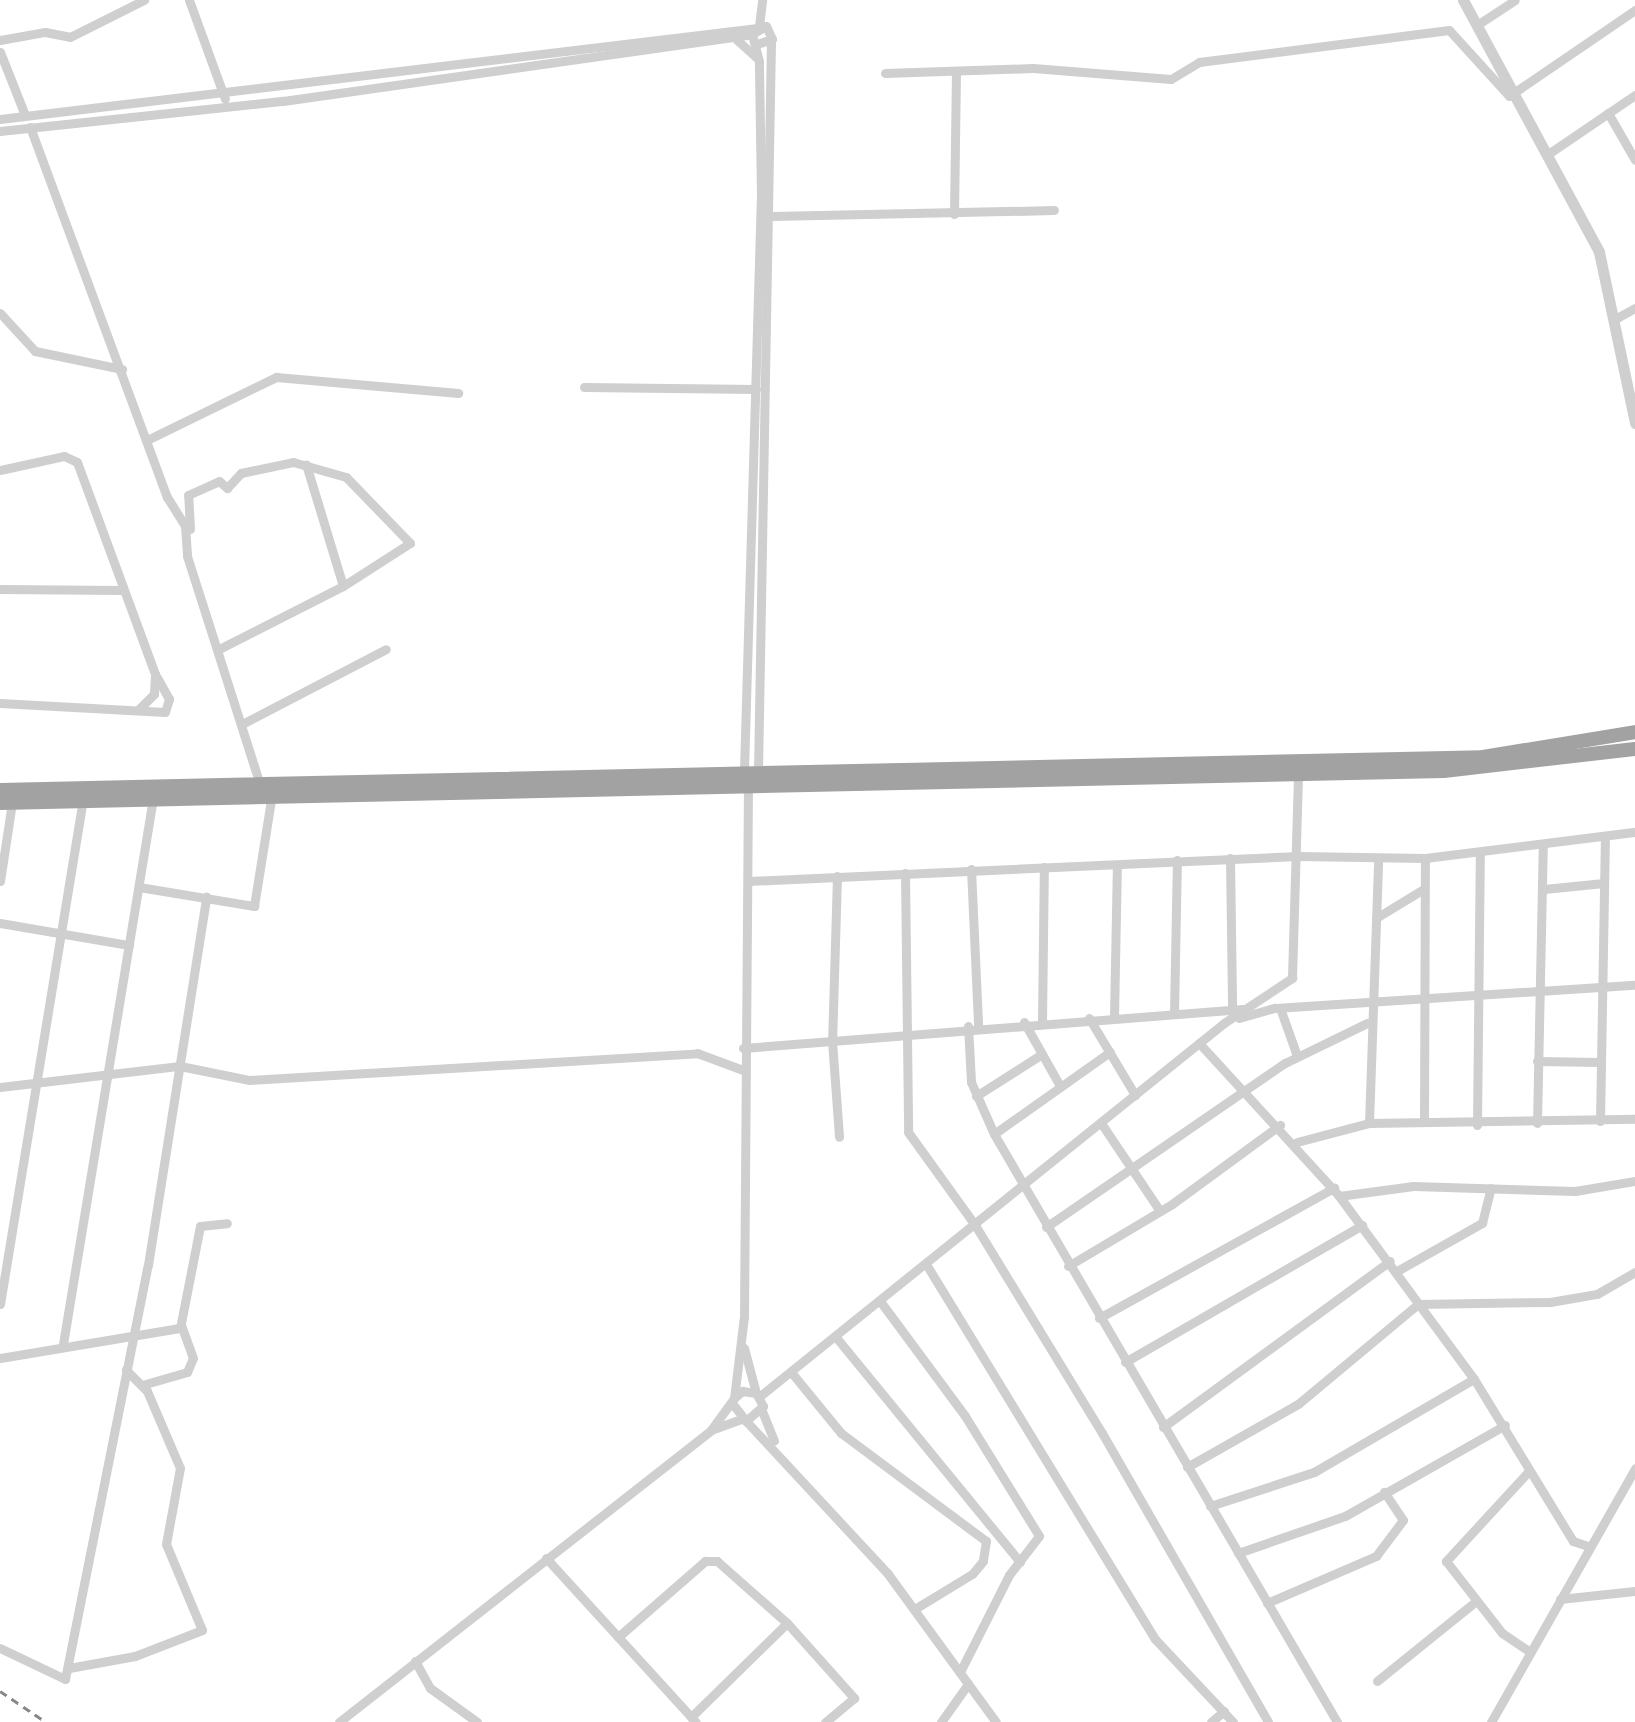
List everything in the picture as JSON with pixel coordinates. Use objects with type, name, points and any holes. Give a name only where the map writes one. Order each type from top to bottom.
[{"type":"highway","points":[[365,786],[751,770],[1483,757],[1635,732]]},
{"type":"highway","points":[[0,790],[259,781],[365,786],[748,785],[1470,770],[1635,749]]},
{"type":"highway","points":[[6,803],[272,794],[346,784]]},
{"type":"street","points":[[0,40],[45,32],[70,37],[144,0]]},
{"type":"street","points":[[189,0],[225,95],[226,107]]},
{"type":"street","points":[[1463,0],[1551,152],[1599,252],[1629,362],[1634,418]]},
{"type":"street","points":[[1477,25],[1515,0]]},
{"type":"street","points":[[751,770],[759,32],[762,4]]},
{"type":"street","points":[[885,73],[956,71],[1171,79],[1199,62],[1449,30],[1464,39],[1502,96],[1517,90],[1635,10]]},
{"type":"street","points":[[0,131],[226,107],[737,40],[759,32]]},
{"type":"street","points":[[759,32],[771,42]]},
{"type":"street","points":[[0,119],[759,32],[771,42],[772,216],[751,770]]},
{"type":"street","points":[[737,40],[759,61]]},
{"type":"street","points":[[0,52],[25,115]]},
{"type":"street","points":[[954,214],[956,71]]},
{"type":"street","points":[[1551,152],[1635,95]]},
{"type":"street","points":[[1608,113],[1635,160]]},
{"type":"street","points":[[30,127],[147,440],[185,526],[187,556],[259,781]]},
{"type":"street","points":[[772,216],[1054,210]]},
{"type":"street","points":[[1615,319],[1635,308]]},
{"type":"street","points":[[0,313],[3,323],[35,351],[122,369]]},
{"type":"street","points":[[147,440],[276,377],[458,393]]},
{"type":"street","points":[[584,387],[756,389]]},
{"type":"street","points":[[0,470],[64,456],[77,462],[122,590],[170,708],[138,710],[0,703]]},
{"type":"street","points":[[187,556],[188,495],[219,481],[227,488],[241,473],[306,464],[346,477],[409,540],[408,548],[343,586],[219,649]]},
{"type":"street","points":[[306,464],[343,586]]},
{"type":"street","points":[[0,589],[122,590]]},
{"type":"street","points":[[242,724],[386,649]]},
{"type":"street","points":[[138,710],[154,694],[155,674]]},
{"type":"street","points":[[733,1400],[758,1394],[791,1372],[1224,1023],[1292,978],[1298,856],[1298,773]]},
{"type":"street","points":[[343,1721],[415,1661],[711,1430],[733,1400],[743,1344],[743,1048],[748,785]]},
{"type":"street","points":[[139,887],[254,906],[259,901],[272,794]]},
{"type":"street","points":[[63,1344],[153,798]]},
{"type":"street","points":[[0,1304],[83,799]]},
{"type":"street","points":[[0,881],[6,803]]},
{"type":"street","points":[[748,881],[1230,858],[1425,858],[1543,846],[1635,832]]},
{"type":"street","points":[[1600,1121],[1605,836]]},
{"type":"street","points":[[1537,1123],[1543,846]]},
{"type":"street","points":[[1477,1125],[1475,999],[1480,852]]},
{"type":"street","points":[[1230,858],[1232,1010]]},
{"type":"street","points":[[1374,923],[1381,910],[1421,897],[1425,858]]},
{"type":"street","points":[[1424,1122],[1425,858]]},
{"type":"street","points":[[1369,1123],[1367,1023],[1378,859]]},
{"type":"street","points":[[1174,1013],[1177,860]]},
{"type":"street","points":[[1114,1017],[1117,865]]},
{"type":"street","points":[[1042,1021],[1044,867]]},
{"type":"street","points":[[971,869],[976,1096],[1068,1266],[1337,1722]]},
{"type":"street","points":[[905,873],[902,1035],[908,1132],[975,1225],[1268,1722]]},
{"type":"street","points":[[837,876],[832,1041],[839,1137]]},
{"type":"street","points":[[1544,889],[1604,883]]},
{"type":"street","points":[[0,1648],[59,1681],[69,1668],[133,1333],[206,897]]},
{"type":"street","points":[[0,923],[129,945]]},
{"type":"street","points":[[1224,1023],[1280,1008],[1368,1006],[1635,985]]},
{"type":"street","points":[[1280,1008],[1297,1056]]},
{"type":"street","points":[[743,1048],[1024,1022],[1247,1009]]},
{"type":"street","points":[[1089,1018],[1135,1095]]},
{"type":"street","points":[[1024,1022],[1060,1086]]},
{"type":"street","points":[[1046,1227],[1297,1056],[1367,1023]]},
{"type":"street","points":[[1199,1043],[1297,1142],[1337,1192],[1474,1379],[1505,1425],[1527,1473],[1573,1541],[1590,1547]]},
{"type":"street","points":[[994,1134],[1110,1052]]},
{"type":"street","points":[[0,1087],[107,1072],[180,1066],[249,1080],[697,1053],[743,1070]]},
{"type":"street","points":[[976,1096],[1042,1054]]},
{"type":"street","points":[[1537,1061],[1601,1062]]},
{"type":"street","points":[[1297,1142],[1369,1123],[1477,1125],[1635,1119]]},
{"type":"street","points":[[1101,1123],[1160,1211]]},
{"type":"street","points":[[1068,1266],[1160,1211],[1280,1125]]},
{"type":"street","points":[[1099,1318],[1337,1192],[1491,1188],[1575,1191],[1635,1181]]},
{"type":"street","points":[[1397,1271],[1482,1223],[1491,1188]]},
{"type":"street","points":[[142,1385],[187,1372],[193,1358],[181,1325],[200,1226],[227,1223]]},
{"type":"street","points":[[1125,1362],[1362,1225]]},
{"type":"street","points":[[1163,1427],[1390,1261]]},
{"type":"street","points":[[926,1264],[1155,1639],[1233,1722]]},
{"type":"street","points":[[1187,1467],[1298,1404],[1418,1304],[1550,1302],[1597,1294],[1635,1272]]},
{"type":"street","points":[[880,1301],[1034,1522],[1035,1548],[1020,1562],[960,1672]]},
{"type":"street","points":[[0,1358],[63,1344],[181,1325]]},
{"type":"street","points":[[835,1336],[1020,1562]]},
{"type":"street","points":[[743,1344],[762,1411],[778,1447]]},
{"type":"street","points":[[69,1668],[135,1656],[202,1630],[166,1544],[180,1468],[142,1385],[126,1370]]},
{"type":"street","points":[[791,1372],[841,1433],[986,1541],[972,1574],[916,1608]]},
{"type":"street","points":[[1210,1506],[1314,1472],[1474,1379]]},
{"type":"street","points":[[733,1400],[743,1420],[778,1447],[916,1608],[996,1722]]},
{"type":"street","points":[[711,1430],[762,1411]]},
{"type":"street","points":[[1238,1553],[1318,1528],[1505,1425]]},
{"type":"street","points":[[1491,1722],[1635,1468]]},
{"type":"street","points":[[1527,1473],[1446,1561],[1502,1633],[1530,1652]]},
{"type":"street","points":[[1267,1603],[1376,1556],[1403,1520],[1384,1492]]},
{"type":"street","points":[[546,1558],[694,1720],[787,1623]]},
{"type":"street","points":[[618,1637],[705,1561],[717,1561],[787,1623],[854,1698],[825,1722]]},
{"type":"street","points":[[1560,1599],[1635,1591]]},
{"type":"street","points":[[1377,1681],[1476,1601]]},
{"type":"street","points":[[415,1661],[430,1688],[477,1722]]},
{"type":"street","points":[[941,1722],[968,1684]]},
{"type":"street","points":[[1211,1722],[1224,1711]]},
{"type":"street","points":[[1224,1711],[1242,1722]]},
{"type":"railway","points":[[0,1691],[46,1722]]}]
